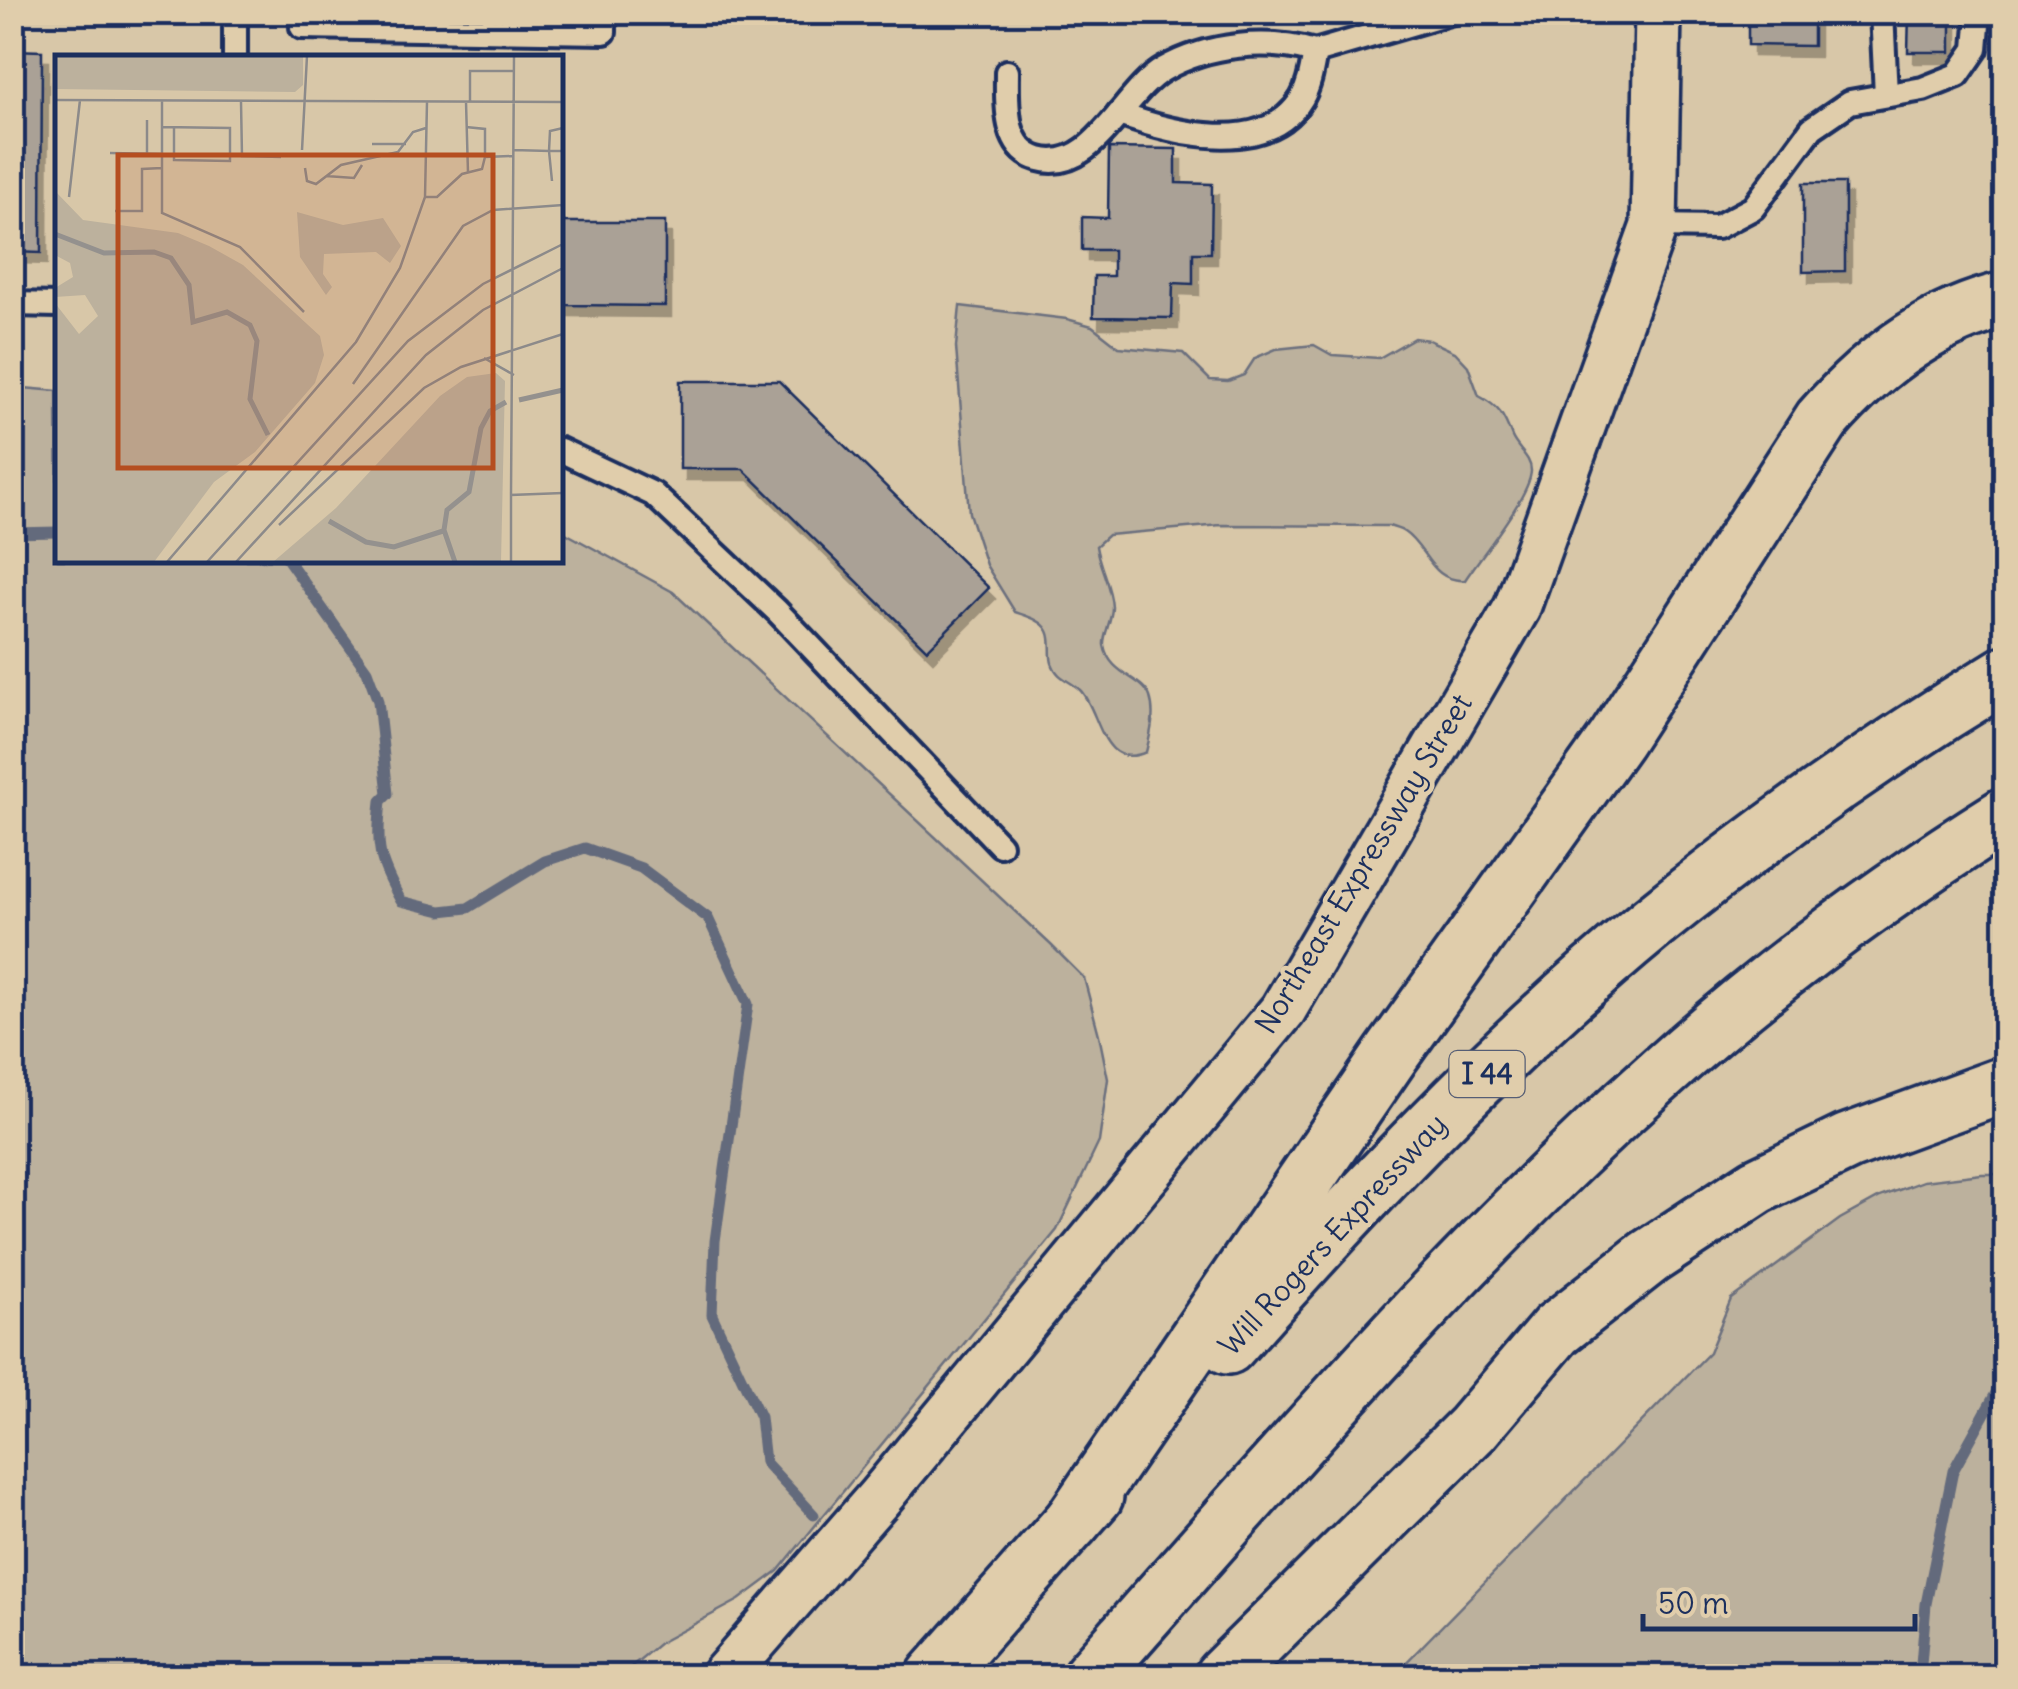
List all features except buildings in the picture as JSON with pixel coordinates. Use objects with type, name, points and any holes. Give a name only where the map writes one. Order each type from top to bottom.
[{"type":"highway","points":[[1072,1522],[1391,1055],[1616,739],[1822,420],[1856,382],[1903,346],[1940,323],[1985,304],[2006,300]]},
{"type":"highway","name":"Will Rogers Expressway","points":[[935,1676],[1337,1223],[1561,1004],[1750,846],[1987,686]]},
{"type":"highway","points":[[1090,1676],[1387,1346],[1642,1090],[1790,966],[1986,827]]},
{"type":"highway","points":[[1222,1676],[1472,1429],[1556,1330],[1633,1269],[1756,1186],[1848,1142],[1995,1093]]},
{"type":"street","name":"Northeast Expressway Street","points":[[724,1676],[878,1498],[1283,1010],[1517,608],[1654,226],[1658,12]]},
{"type":"lane","points":[[235,12],[235,55]]},
{"type":"lane","points":[[302,12],[302,27],[604,32],[604,12]]},
{"type":"lane","points":[[1007,72],[1009,121],[1015,140],[1029,156],[1048,162],[1066,159],[1090,146],[1137,89],[1165,68],[1199,55],[1241,45],[1267,44],[1315,52],[1452,12]]},
{"type":"lane","points":[[1882,12],[1886,96]]},
{"type":"lane","points":[[1654,226],[1717,227],[1752,208],[1812,128],[1850,102],[1923,89],[1958,75],[1976,49],[1979,12]]},
{"type":"lane","points":[[1119,114],[1156,128],[1192,135],[1248,133],[1272,126],[1290,114],[1304,97],[1315,52]]},
{"type":"lane","points":[[12,304],[55,304]]},
{"type":"lane","points":[[562,451],[653,494],[777,611],[1000,845]]},
{"type":"shaded area","points":[[960,306],[1067,319],[1092,326],[1119,347],[1183,353],[1210,380],[1228,381],[1244,375],[1255,358],[1276,349],[1314,345],[1332,355],[1379,358],[1414,338],[1429,340],[1455,352],[1468,366],[1479,396],[1500,413],[1529,461],[1528,482],[1514,510],[1465,580],[1444,576],[1412,538],[1389,526],[1221,525],[1108,535],[1096,546],[1112,607],[1104,645],[1112,663],[1146,690],[1152,711],[1146,752],[1120,754],[1104,736],[1087,699],[1054,668],[1046,627],[1015,612],[986,565],[969,513],[956,347]]},
{"type":"shaded area","points":[[12,387],[55,391],[55,562],[562,562],[562,531],[673,592],[1084,978],[1108,1079],[1099,1142],[1057,1230],[778,1571],[739,1600],[661,1642],[620,1676],[13,1676]]},
{"type":"shaded area","points":[[2006,1174],[2005,1676],[1393,1676],[1709,1353],[1731,1299],[1840,1219],[1880,1197],[1923,1181]]},
{"type":"waterway","points":[[12,533],[55,532]]},
{"type":"waterway","points":[[289,562],[367,671],[378,701],[388,794],[381,801],[379,842],[387,874],[401,901],[441,911],[468,908],[545,861],[585,848],[641,868],[708,918],[748,1004],[715,1241],[712,1315],[760,1417],[765,1462],[814,1515]]},
{"type":"waterway","points":[[1920,1676],[1926,1604],[1953,1471],[2006,1375]]}]
